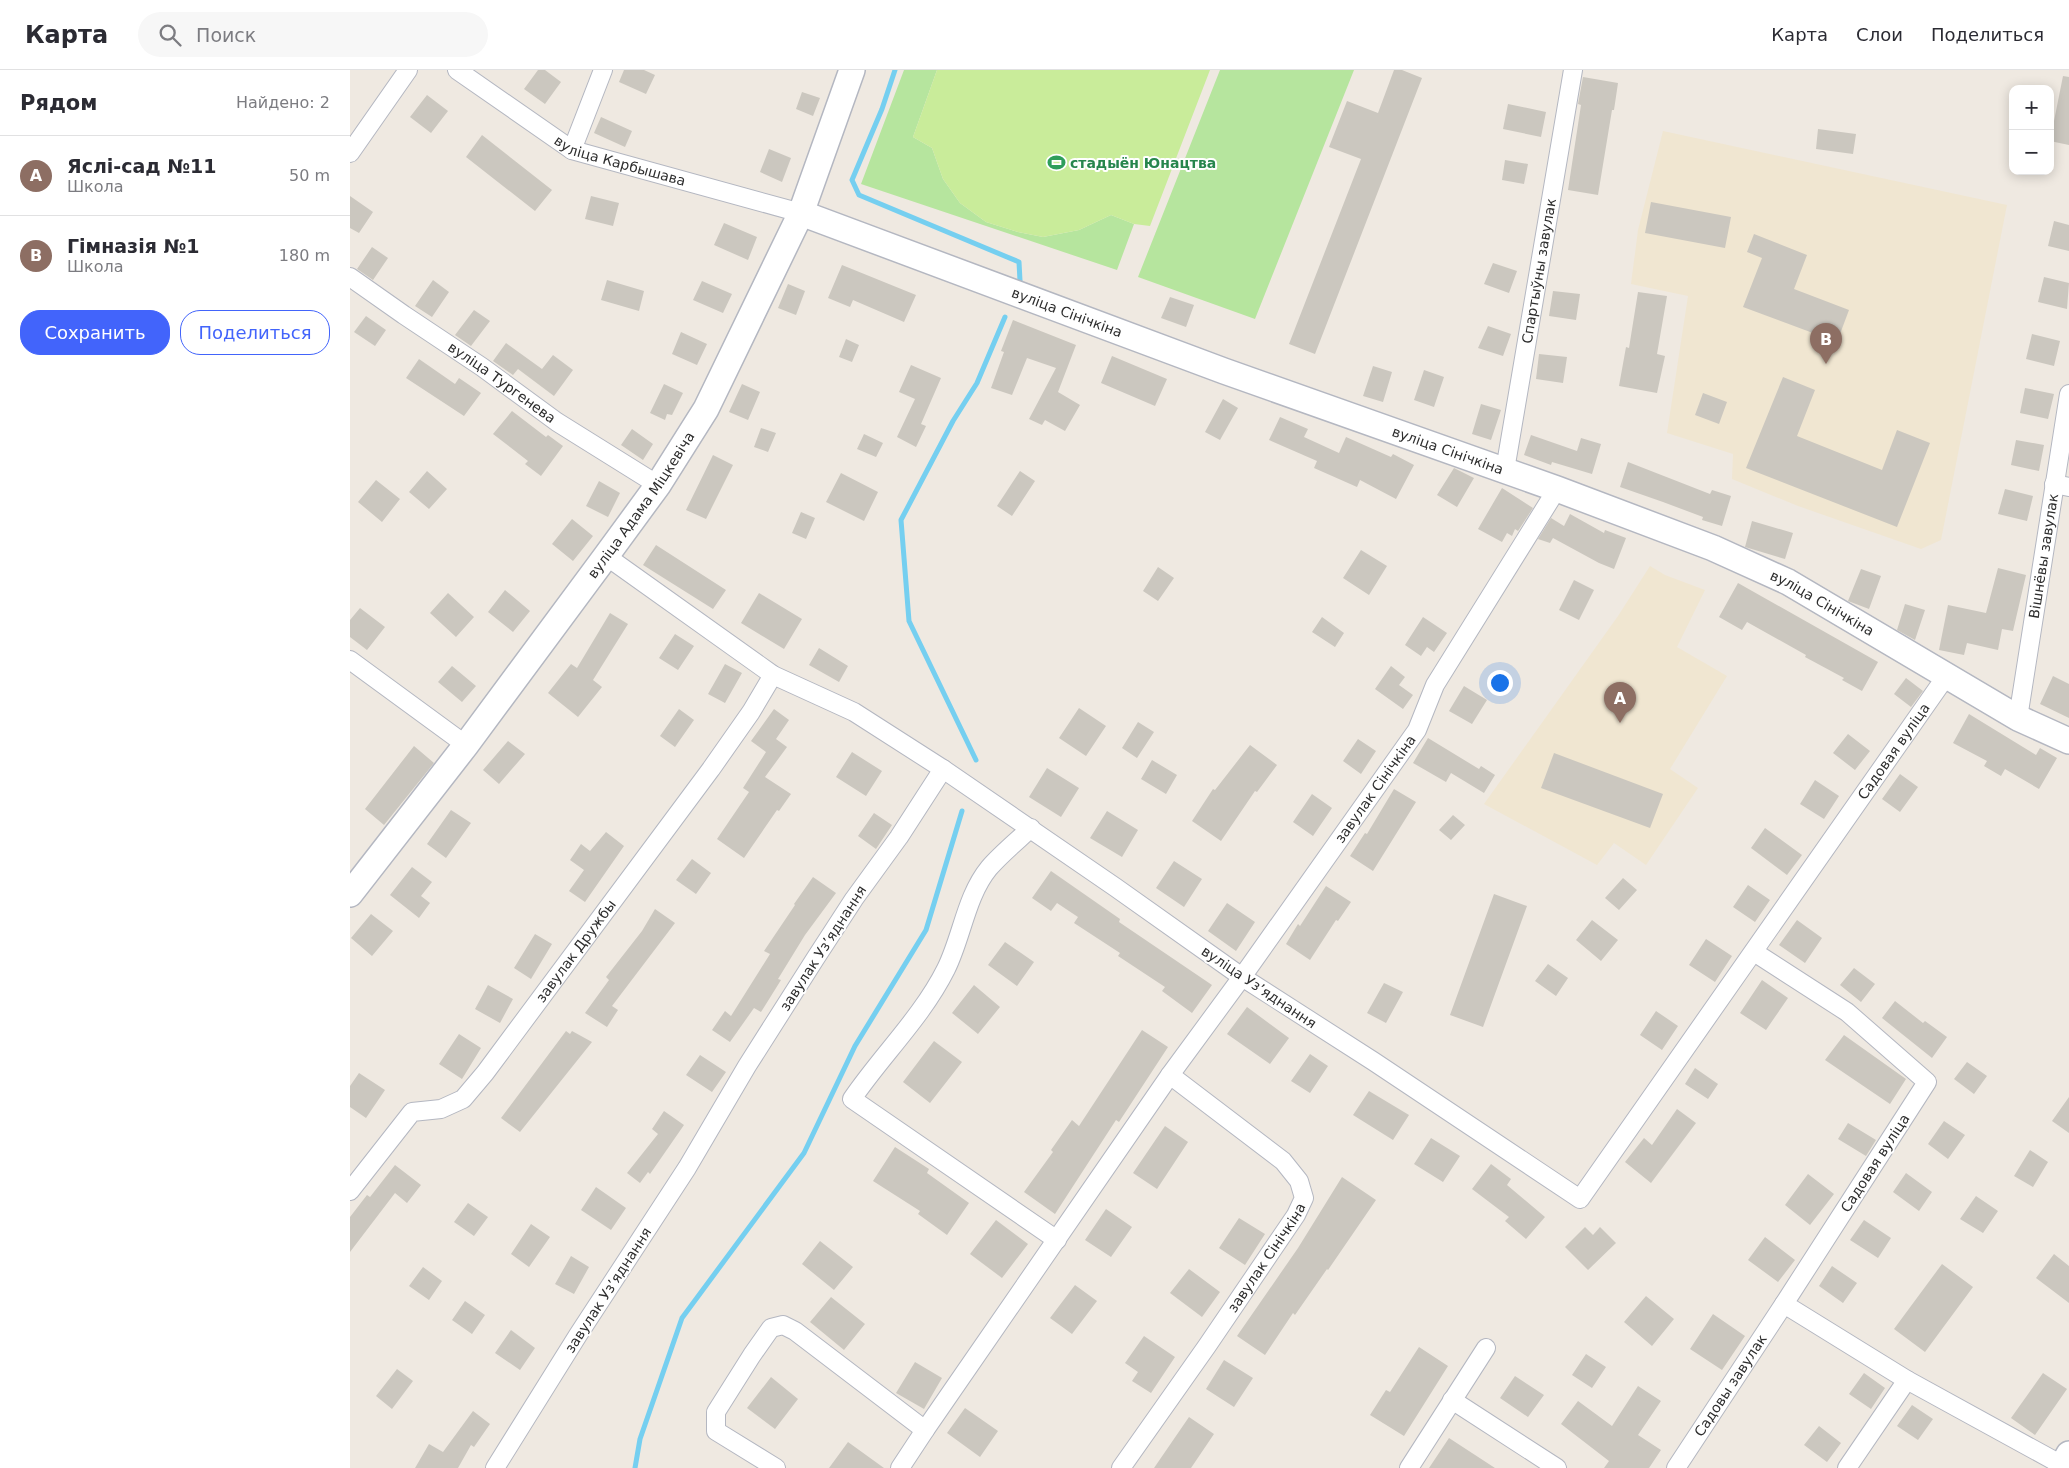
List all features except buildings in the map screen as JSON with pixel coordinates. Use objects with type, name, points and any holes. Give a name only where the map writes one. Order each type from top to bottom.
[{"type":"street","points":[[350,154],[408,70]]},
{"type":"street","name":"вуліца Карбышава","points":[[457,70],[572,150],[801,212]]},
{"type":"street","points":[[572,150],[604,70]]},
{"type":"street","name":"вуліца Адама Міцкевіча","points":[[350,894],[466,745],[606,556],[658,485],[706,409],[801,212],[852,70]]},
{"type":"street","name":"Спартыўны завулак","points":[[1505,470],[1573,70]]},
{"type":"street","name":"вуліца Сінічкіна","points":[[801,212],[1224,371],[1505,470],[1713,548],[1788,582],[2018,718],[2069,741]]},
{"type":"street","name":"вуліца Тургенева","points":[[350,277],[404,316],[482,367],[558,422],[658,485]]},
{"type":"street","name":"Вішнёвы завулак","points":[[2018,718],[2062,486],[2069,394]]},
{"type":"street","name":"завулак Сінічкіна","points":[[900,1468],[1170,1075],[1242,977],[1416,730],[1435,685],[1557,489]]},
{"type":"street","points":[[606,556],[773,675],[854,712],[943,769]]},
{"type":"street","points":[[350,660],[466,745]]},
{"type":"street","name":"завулак Дружбы","points":[[350,1191],[412,1112],[441,1109],[463,1099],[485,1073],[711,769],[751,712],[773,675]]},
{"type":"street","name":"Садовая вуліца","points":[[1580,1199],[1947,675]]},
{"type":"street","name":"вуліца Узʼяднання","points":[[943,769],[1242,977],[1580,1199]]},
{"type":"street","name":"завулак Узʼяднання","points":[[495,1468],[578,1335],[687,1168],[747,1066],[820,952],[943,769]]},
{"type":"street","points":[[1030,828],[989,869],[976,891],[946,970],[920,1009],[852,1099],[1057,1240]]},
{"type":"street","name":"Садовая вуліца","points":[[1754,952],[1847,1012],[1927,1082],[1784,1304]]},
{"type":"street","name":"завулак Сінічкіна","points":[[1121,1468],[1296,1215],[1304,1198],[1299,1181],[1283,1161],[1170,1075]]},
{"type":"street","points":[[1784,1304],[1908,1380],[2064,1462]]},
{"type":"street","name":"Садовы завулак","points":[[1676,1468],[1784,1304]]},
{"type":"street","points":[[776,1468],[716,1431],[716,1412],[752,1355],[772,1328],[783,1325],[795,1331],[925,1430]]},
{"type":"street","points":[[1409,1468],[1486,1348]]},
{"type":"street","points":[[1847,1468],[1908,1380]]},
{"type":"street","points":[[1452,1400],[1557,1468]]},
{"type":"shaded area","points":[[1663,131],[2007,205],[1941,540],[1921,549],[1798,506],[1732,479],[1733,454],[1667,433],[1688,296],[1631,284],[1638,230]]},
{"type":"shaded area","points":[[1650,566],[1665,575],[1705,590],[1677,647],[1727,676],[1670,769],[1698,788],[1646,865],[1614,843],[1597,865],[1484,804],[1618,616]]},
{"type":"green space","points":[[904,70],[937,70],[913,137],[932,148],[943,179],[960,203],[986,222],[1018,232],[1043,237],[1079,230],[1111,215],[1134,224],[1117,270],[861,184]]},
{"type":"green space","name":"стадыён Юнацтва","points":[[937,70],[1210,70],[1150,226],[1134,224],[1111,215],[1079,230],[1043,237],[1018,232],[986,222],[960,203],[943,179],[932,148],[913,137]]},
{"type":"green space","points":[[1220,70],[1354,70],[1255,319],[1138,277]]},
{"type":"waterway","points":[[895,70],[882,109],[852,180],[859,195],[1019,262],[1020,281]]},
{"type":"waterway","points":[[976,760],[909,621],[901,520],[953,421],[977,383],[1005,317]]},
{"type":"waterway","points":[[635,1468],[640,1439],[682,1318],[804,1153],[855,1046],[926,930],[962,811]]},
{"type":"place","name":"стадыён Юнацтва","points":[[1056,163]]},
{"type":"place","name":"Гімназія №1","points":[[1826,364]]},
{"type":"place","name":"Яслі-сад №11","points":[[1620,723]]}]
